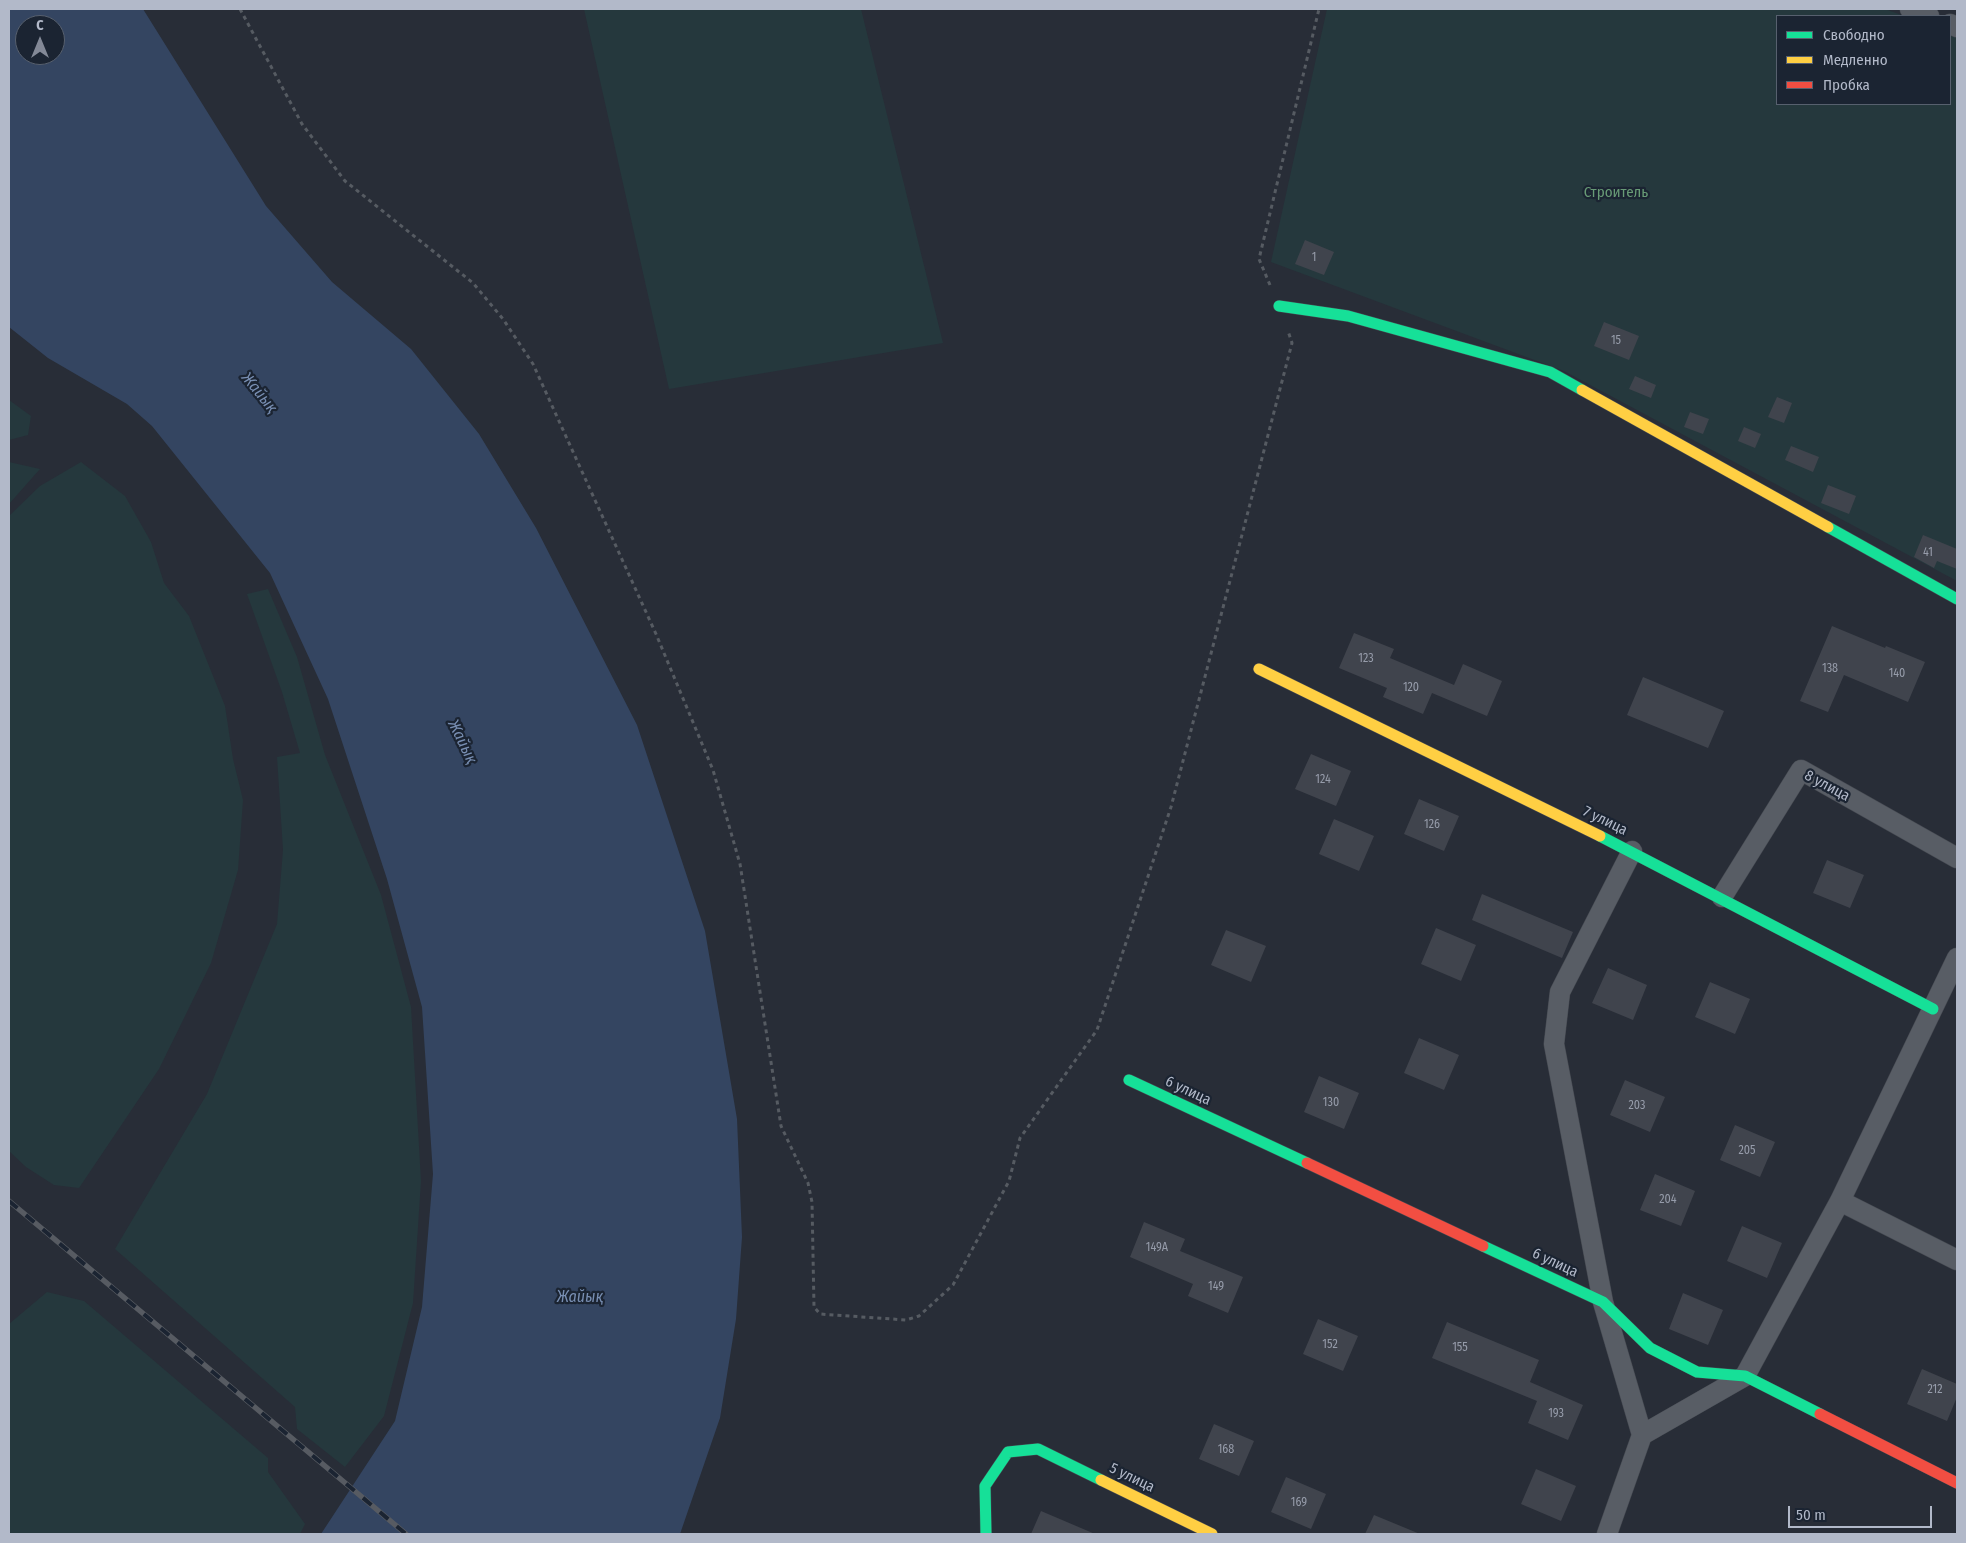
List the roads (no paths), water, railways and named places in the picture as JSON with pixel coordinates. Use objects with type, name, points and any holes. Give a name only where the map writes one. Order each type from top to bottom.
[{"type":"street","points":[[1910,9],[1926,15]]},
{"type":"street","points":[[1279,306],[1348,316],[1550,372],[1957,600]]},
{"type":"street","name":"7 улица","points":[[1259,669],[1632,851],[1933,1009]]},
{"type":"street","name":"8 улица","points":[[1722,897],[1801,770],[1957,858]]},
{"type":"street","points":[[1607,1534],[1642,1434],[1603,1302],[1554,1044],[1560,992],[1632,851]]},
{"type":"street","points":[[1642,1434],[1745,1376],[1840,1201],[1957,958]]},
{"type":"street","name":"6 улица","points":[[1129,1080],[1603,1302],[1650,1348],[1697,1372],[1745,1376],[1957,1484]]},
{"type":"street","points":[[1840,1201],[1957,1260]]},
{"type":"street","name":"5 улица","points":[[986,1534],[985,1486],[1008,1452],[1038,1449],[1212,1534]]},
{"type":"water","name":"Жайық","points":[[9,9],[143,9],[266,206],[332,282],[411,349],[479,434],[536,528],[637,725],[705,931],[737,1119],[742,1237],[736,1319],[720,1418],[680,1534],[321,1534],[395,1421],[422,1307],[433,1174],[422,1007],[387,879],[328,699],[270,573],[152,426],[127,404],[48,358],[9,327]]},
{"type":"railway","points":[[9,1201],[406,1534]]},
{"type":"park label","name":"Строитель","points":[[1616,193]]}]
